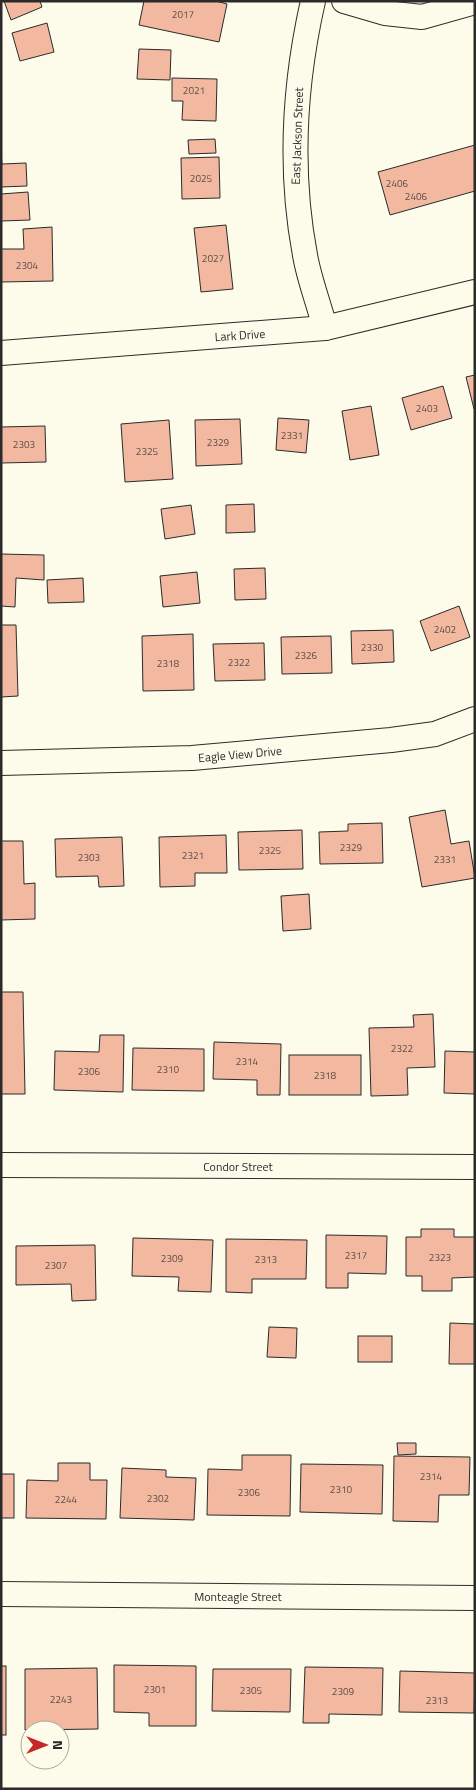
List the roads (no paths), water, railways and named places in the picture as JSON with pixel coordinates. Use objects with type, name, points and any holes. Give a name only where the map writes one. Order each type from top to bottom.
[{"type":"street","name":"East Jackson Street","points":[[313,1],[302,47],[295,114],[295,183],[305,256],[326,328]]},
{"type":"street","points":[[344,1],[385,13],[422,17],[475,2]]},
{"type":"street","name":"Lark Drive","points":[[1,353],[326,328],[475,292]]},
{"type":"street","name":"Eagle View Drive","points":[[1,762],[192,758],[361,743],[435,734],[475,719]]},
{"type":"street","name":"Condor Street","points":[[1,1165],[475,1167]]},
{"type":"street","name":"Monteagle Street","points":[[1,1594],[475,1598]]}]
